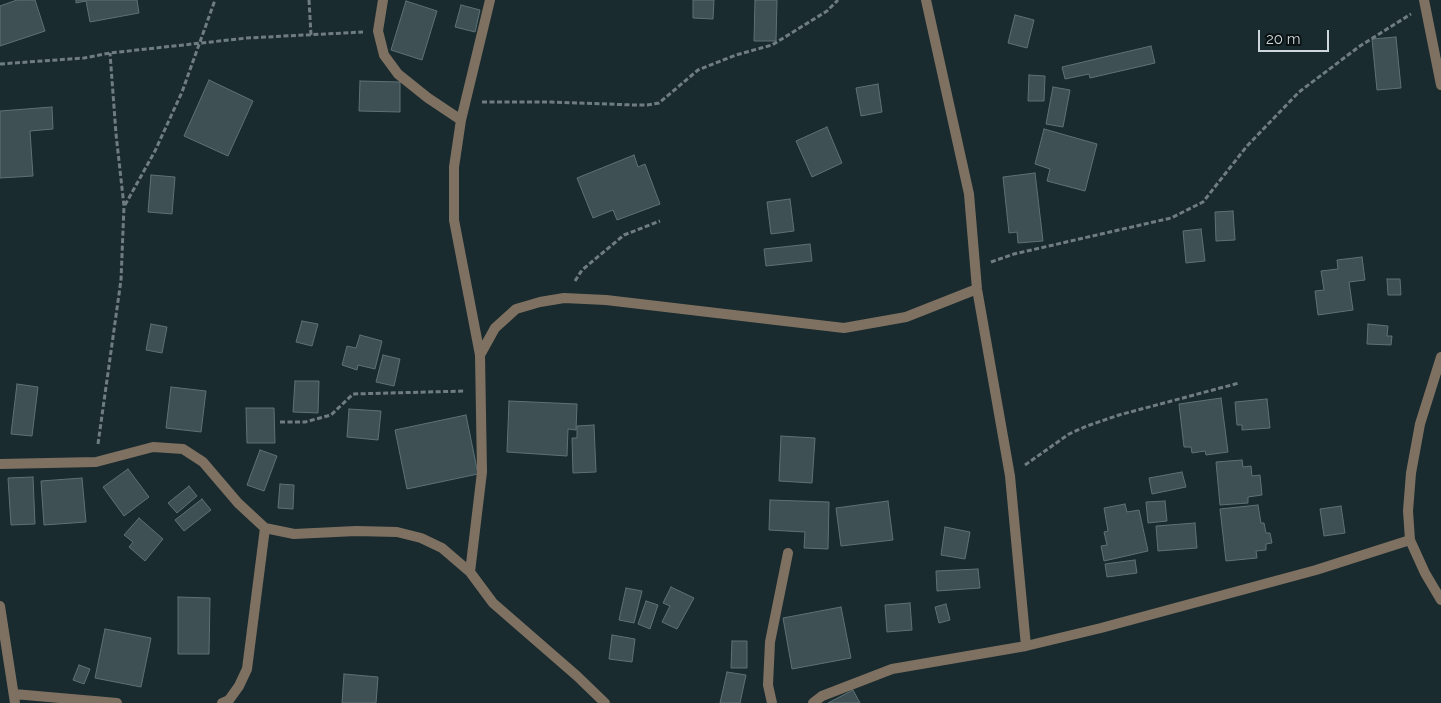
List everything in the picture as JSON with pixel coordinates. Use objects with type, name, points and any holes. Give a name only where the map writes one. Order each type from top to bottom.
[{"type":"street","points":[[383,0],[378,32],[384,54],[398,74],[428,98],[462,120]]},
{"type":"street","points":[[470,572],[482,472],[480,355],[454,220],[454,167],[462,120],[490,0]]},
{"type":"street","points":[[926,0],[968,194],[977,289],[1010,476],[1026,646]]},
{"type":"street","points":[[1425,2],[1441,85]]},
{"type":"street","points":[[480,355],[495,328],[516,309],[564,298],[606,300],[844,328],[906,316],[977,289]]},
{"type":"street","points":[[1441,357],[1420,424],[1411,473],[1408,511],[1410,540],[1425,573],[1441,600]]},
{"type":"street","points":[[0,464],[96,462],[153,447],[183,449],[203,462],[238,503],[265,528],[294,534],[356,531],[397,532],[421,538],[442,548],[470,572],[493,602],[605,703]]},
{"type":"street","points":[[222,703],[229,700],[239,686],[247,669],[265,528]]},
{"type":"street","points":[[813,703],[822,696],[892,669],[1026,646],[1101,628],[1316,570],[1410,540]]},
{"type":"street","points":[[772,703],[768,685],[770,642],[788,553]]},
{"type":"street","points":[[0,606],[14,698],[117,703]]},
{"type":"path","points":[[124,206],[156,151],[182,92],[215,0]]},
{"type":"path","points":[[309,0],[311,35]]},
{"type":"path","points":[[466,102],[551,102],[634,105],[658,103],[698,70],[736,55],[772,45],[827,11],[838,0]]},
{"type":"path","points":[[975,268],[1022,252],[1171,218],[1203,202],[1247,146],[1299,92],[1360,46],[1425,2]]},
{"type":"path","points":[[0,64],[84,58],[201,42],[378,32]]},
{"type":"path","points":[[96,462],[121,280],[124,206],[110,53]]},
{"type":"path","points":[[564,298],[582,270],[624,235],[660,221]]},
{"type":"path","points":[[1010,476],[1068,434],[1087,426],[1119,414],[1239,383]]},
{"type":"path","points":[[280,422],[305,422],[331,415],[353,394],[481,390]]},
{"type":"building","points":[[17,0],[35,0],[45,31],[0,46],[0,6]]},
{"type":"building","points":[[76,0],[137,0],[139,13],[90,22],[86,1],[76,3]]},
{"type":"building","points":[[693,0],[714,0],[713,19],[693,18]]},
{"type":"building","points":[[755,0],[777,0],[776,41],[754,41]]},
{"type":"building","points":[[406,1],[437,11],[422,60],[391,50]]},
{"type":"building","points":[[461,5],[480,10],[475,32],[455,27]]},
{"type":"building","points":[[1015,15],[1034,20],[1027,48],[1008,43]]},
{"type":"building","points":[[1396,37],[1401,88],[1377,90],[1372,39]]},
{"type":"building","points":[[1151,46],[1155,63],[1090,78],[1089,74],[1065,79],[1062,67]]},
{"type":"building","points":[[1029,75],[1045,76],[1044,101],[1028,101]]},
{"type":"building","points":[[209,80],[253,101],[228,156],[184,136]]},
{"type":"building","points":[[360,81],[400,82],[400,112],[359,111]]},
{"type":"building","points":[[878,84],[882,112],[861,116],[856,88]]},
{"type":"building","points":[[1053,87],[1070,90],[1063,127],[1046,124]]},
{"type":"building","points":[[52,107],[53,129],[30,131],[33,176],[0,178],[0,111]]},
{"type":"building","points":[[827,127],[842,163],[812,177],[796,141]]},
{"type":"building","points":[[1044,129],[1097,144],[1085,191],[1047,181],[1050,169],[1035,164]]},
{"type":"building","points":[[634,155],[638,167],[645,164],[660,204],[617,220],[613,210],[593,218],[577,178]]},
{"type":"building","points":[[1035,173],[1043,241],[1018,243],[1017,232],[1009,233],[1003,177]]},
{"type":"building","points":[[151,175],[175,177],[172,214],[148,212]]},
{"type":"building","points":[[790,199],[794,231],[771,234],[767,202]]},
{"type":"building","points":[[1233,211],[1235,240],[1216,241],[1215,212]]},
{"type":"building","points":[[1201,229],[1205,261],[1186,263],[1183,231]]},
{"type":"building","points":[[810,244],[812,261],[766,266],[764,249]]},
{"type":"building","points":[[1362,257],[1365,280],[1349,282],[1353,310],[1318,315],[1315,291],[1324,290],[1321,271],[1338,269],[1337,260]]},
{"type":"building","points":[[1387,279],[1400,279],[1401,295],[1388,295]]},
{"type":"building","points":[[302,321],[318,324],[312,346],[296,342]]},
{"type":"building","points":[[151,324],[167,327],[162,353],[146,350]]},
{"type":"building","points":[[1368,324],[1388,326],[1387,336],[1392,336],[1391,345],[1367,344]]},
{"type":"building","points":[[360,335],[382,341],[375,369],[358,365],[357,370],[342,365],[347,346],[356,348]]},
{"type":"building","points":[[383,355],[400,359],[394,386],[376,382]]},
{"type":"building","points":[[295,381],[319,381],[318,413],[293,412]]},
{"type":"building","points":[[17,384],[38,387],[32,436],[11,434]]},
{"type":"building","points":[[171,387],[206,391],[201,432],[166,428]]},
{"type":"building","points":[[1221,398],[1228,452],[1206,455],[1205,451],[1192,453],[1191,447],[1184,447],[1179,404]]},
{"type":"building","points":[[1267,399],[1270,428],[1242,430],[1242,425],[1237,425],[1235,402]]},
{"type":"building","points":[[509,401],[577,404],[576,430],[568,429],[567,456],[507,452]]},
{"type":"building","points":[[246,408],[274,408],[275,443],[247,443]]},
{"type":"building","points":[[349,409],[381,411],[378,440],[347,437]]},
{"type":"building","points":[[466,415],[478,474],[407,489],[395,430]]},
{"type":"building","points":[[594,425],[596,472],[573,473],[572,438],[577,438],[577,426]]},
{"type":"building","points":[[781,436],[815,438],[812,483],[779,481]]},
{"type":"building","points":[[260,450],[277,456],[264,491],[247,485]]},
{"type":"building","points":[[1242,460],[1243,467],[1251,466],[1252,476],[1260,475],[1262,495],[1248,497],[1248,503],[1220,505],[1216,462]]},
{"type":"building","points":[[128,469],[149,497],[124,516],[103,487]]},
{"type":"building","points":[[1182,472],[1186,487],[1152,494],[1149,478]]},
{"type":"building","points":[[33,477],[35,524],[11,525],[8,478]]},
{"type":"building","points":[[82,478],[86,522],[44,525],[41,481]]},
{"type":"building","points":[[280,484],[294,485],[293,509],[278,508]]},
{"type":"building","points":[[189,486],[197,496],[177,513],[168,503]]},
{"type":"building","points":[[202,499],[211,510],[184,531],[175,520]]},
{"type":"building","points":[[770,500],[829,502],[828,549],[804,548],[805,532],[769,530]]},
{"type":"building","points":[[888,501],[893,540],[841,546],[836,508]]},
{"type":"building","points":[[1165,501],[1167,521],[1148,523],[1146,502]]},
{"type":"building","points":[[1125,504],[1127,512],[1139,510],[1148,551],[1104,561],[1101,546],[1107,545],[1104,532],[1108,531],[1104,508]]},
{"type":"building","points":[[1258,505],[1261,523],[1264,523],[1266,533],[1270,533],[1272,543],[1266,544],[1266,550],[1256,551],[1257,558],[1226,561],[1220,509]]},
{"type":"building","points":[[1341,506],[1345,533],[1324,536],[1320,509]]},
{"type":"building","points":[[139,518],[163,539],[145,561],[129,547],[133,542],[124,535]]},
{"type":"building","points":[[1195,523],[1197,548],[1158,551],[1156,526]]},
{"type":"building","points":[[945,527],[970,532],[965,559],[941,555]]},
{"type":"building","points":[[1135,560],[1137,573],[1107,577],[1105,564]]},
{"type":"building","points":[[978,569],[980,588],[937,591],[936,571]]},
{"type":"building","points":[[671,587],[694,598],[677,629],[662,622],[670,606],[663,603]]},
{"type":"building","points":[[626,588],[642,591],[634,623],[619,620]]},
{"type":"building","points":[[178,597],[210,598],[209,654],[178,654]]},
{"type":"building","points":[[646,601],[658,605],[650,629],[638,624]]},
{"type":"building","points":[[910,603],[912,630],[887,632],[885,605]]},
{"type":"building","points":[[946,604],[950,620],[939,623],[935,607]]},
{"type":"building","points":[[841,607],[851,658],[792,669],[783,618]]},
{"type":"building","points":[[105,629],[151,638],[141,687],[95,678]]},
{"type":"building","points":[[612,635],[635,639],[632,662],[609,659]]},
{"type":"building","points":[[732,641],[747,641],[747,668],[731,668]]},
{"type":"building","points":[[79,665],[90,669],[84,684],[73,680]]},
{"type":"building","points":[[727,672],[746,675],[740,703],[720,703]]},
{"type":"building","points":[[344,674],[378,677],[376,703],[342,703]]},
{"type":"building","points":[[853,690],[860,703],[828,703]]}]
